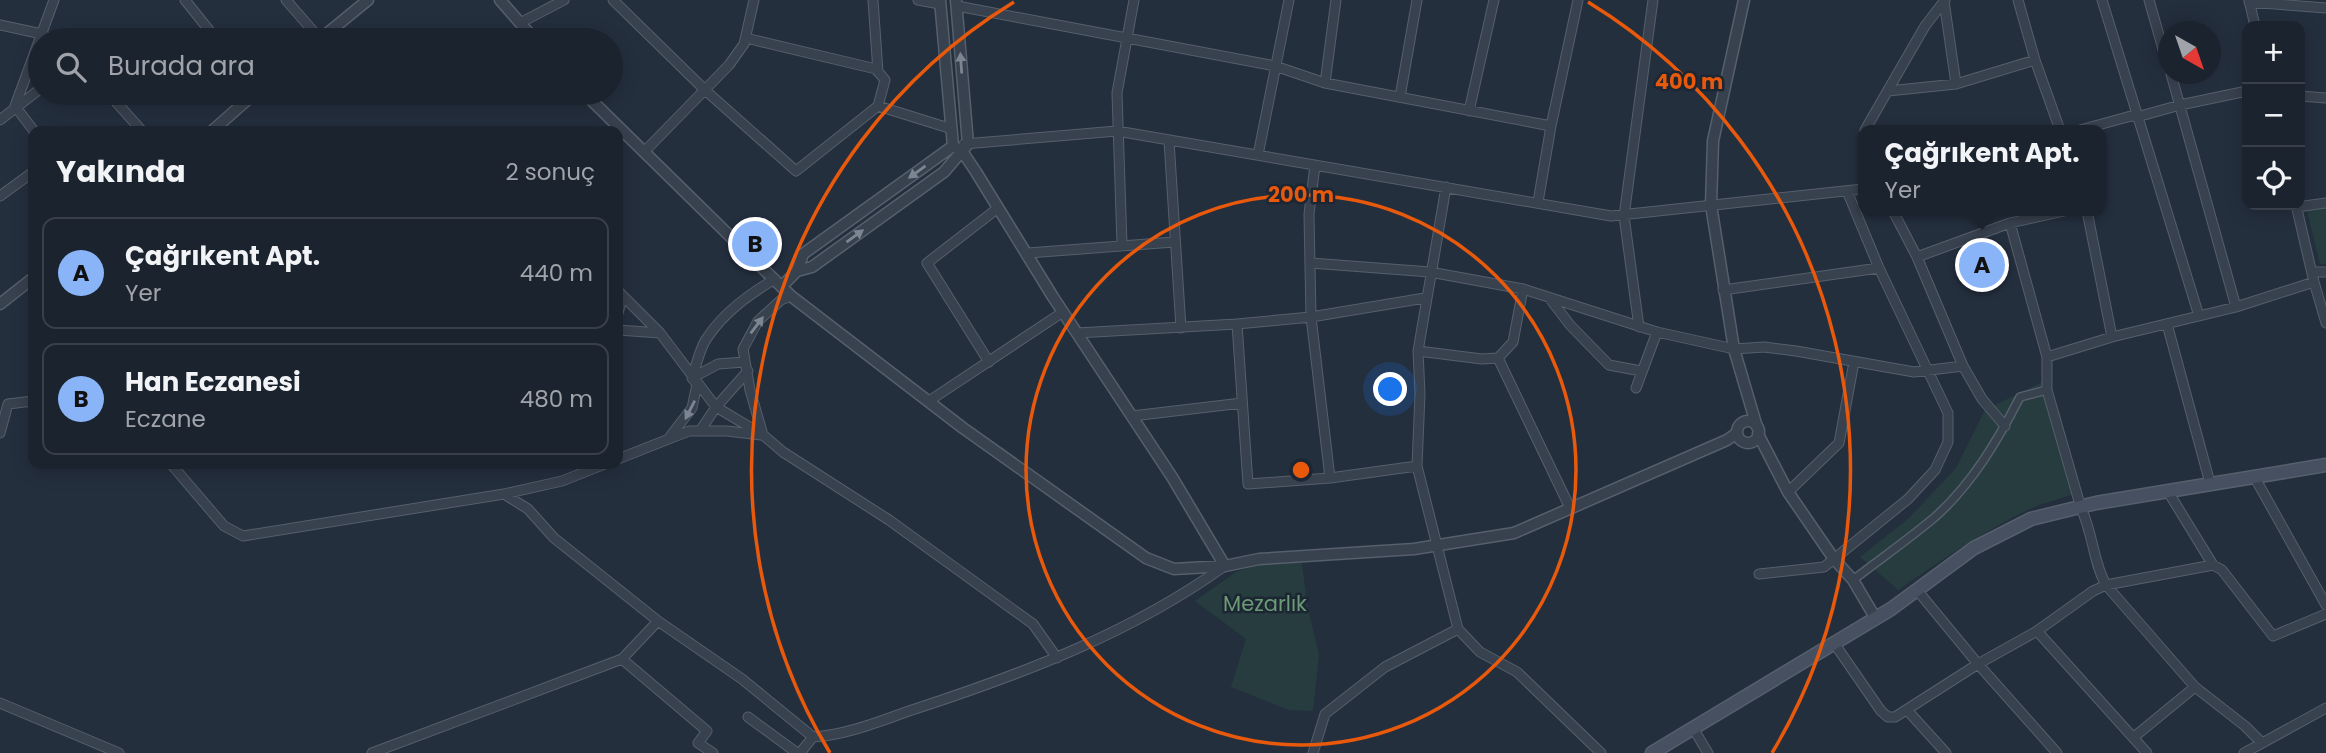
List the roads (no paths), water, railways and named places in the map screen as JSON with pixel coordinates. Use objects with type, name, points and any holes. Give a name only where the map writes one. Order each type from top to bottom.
[{"type":"main road","points":[[1651,753],[1876,619],[1974,548],[2031,519],[2096,503],[2326,465]]},
{"type":"street","points":[[44,28],[54,0]]},
{"type":"street","points":[[185,0],[207,28]]},
{"type":"street","points":[[286,0],[309,28]]},
{"type":"street","points":[[334,28],[368,0]]},
{"type":"street","points":[[500,0],[524,28]]},
{"type":"street","points":[[520,23],[564,0]]},
{"type":"street","points":[[613,0],[705,90],[796,171],[878,106],[885,80],[876,69],[746,38]]},
{"type":"street","points":[[644,152],[729,65],[744,44],[754,0]]},
{"type":"street","points":[[873,0],[878,72]]},
{"type":"street","points":[[918,0],[940,2],[952,129],[961,147],[1063,312],[1191,508],[1225,566]]},
{"type":"street","points":[[1122,245],[1117,93],[1134,0]]},
{"type":"street","points":[[1258,155],[1289,0]]},
{"type":"street","points":[[1325,83],[1336,0]]},
{"type":"street","points":[[1400,97],[1417,0]]},
{"type":"street","points":[[1469,111],[1494,0]]},
{"type":"street","points":[[1538,202],[1550,126],[1578,0]]},
{"type":"street","points":[[1639,327],[1624,216],[1653,0]]},
{"type":"street","points":[[1744,0],[1713,141],[1711,205],[1734,349],[1758,430],[1787,492],[1834,559],[1853,580],[1876,619]]},
{"type":"street","points":[[2018,0],[2035,60],[2058,125]]},
{"type":"street","points":[[2102,0],[2199,316]]},
{"type":"street","points":[[2148,0],[2158,34]]},
{"type":"street","points":[[1945,1],[1956,84]]},
{"type":"street","points":[[1868,125],[1925,26],[1945,1]]},
{"type":"street","points":[[2254,21],[2249,1],[2326,8]]},
{"type":"street","points":[[692,378],[704,343],[716,327],[758,288],[778,283],[797,271],[812,267],[944,172],[961,147],[957,3],[1275,66],[1325,83],[1550,126]]},
{"type":"street","points":[[0,25],[28,31]]},
{"type":"street","points":[[1888,91],[1956,84],[2035,60]]},
{"type":"street","points":[[15,106],[28,71]]},
{"type":"street","points":[[2174,84],[2236,307]]},
{"type":"street","points":[[2098,125],[2242,92]]},
{"type":"street","points":[[2305,96],[2326,98]]},
{"type":"street","points":[[0,120],[28,97]]},
{"type":"street","points":[[119,105],[138,126]]},
{"type":"street","points":[[218,126],[241,105]]},
{"type":"street","points":[[596,105],[618,126]]},
{"type":"street","points":[[15,106],[30,126]]},
{"type":"street","points":[[878,106],[952,129]]},
{"type":"street","points":[[623,131],[791,296],[929,401],[1146,558],[1174,569],[1225,566],[1259,559],[1414,549],[1514,533],[1727,440],[1750,422],[1758,430]]},
{"type":"street","points":[[961,147],[1117,131],[1611,216],[1858,189]]},
{"type":"street","points":[[1169,141],[1181,328]]},
{"type":"street","points":[[1315,165],[1309,214],[1311,317],[1330,478]]},
{"type":"street","points":[[0,196],[28,176]]},
{"type":"street","points":[[1446,187],[1418,351],[1420,394],[1417,466],[1458,629],[1480,652],[1517,671],[1601,753]]},
{"type":"street","points":[[1759,574],[1824,567],[1908,499],[1935,470],[1948,442],[1948,413],[1879,268],[1847,191]]},
{"type":"street","points":[[2305,205],[2326,203]]},
{"type":"street","points":[[989,362],[926,263],[999,208]]},
{"type":"street","points":[[2297,210],[2326,323]]},
{"type":"street","points":[[1896,216],[1917,257],[1963,366],[1982,399],[2005,426]]},
{"type":"street","points":[[1917,257],[2010,223],[2042,216]]},
{"type":"street","points":[[2088,216],[2112,337]]},
{"type":"street","points":[[2010,223],[2047,357],[2046,390],[2081,508],[2089,524],[2099,573],[2106,585],[2195,687],[2245,726],[2262,743]]},
{"type":"street","points":[[1028,253],[1174,242]]},
{"type":"street","points":[[1311,263],[1430,272],[1523,289],[1639,327],[1734,349],[1764,347],[1914,372],[1963,366]]},
{"type":"street","points":[[1723,290],[1879,268]]},
{"type":"street","points":[[2047,357],[2112,337],[2236,307],[2326,272]]},
{"type":"street","points":[[0,304],[28,282]]},
{"type":"street","points":[[1418,351],[1482,359],[1498,358],[1513,342],[1523,289]]},
{"type":"street","points":[[623,296],[660,333],[716,407],[763,435],[783,452],[889,520],[1032,624],[1057,658]]},
{"type":"street","points":[[763,435],[750,390],[743,349],[752,330],[776,304],[791,296]]},
{"type":"street","points":[[1077,333],[1181,328],[1311,317],[1426,298]]},
{"type":"street","points":[[1551,300],[1570,325],[1609,365],[1641,371]]},
{"type":"street","points":[[929,401],[1063,312]]},
{"type":"street","points":[[1237,324],[1248,484],[1330,478],[1417,466]]},
{"type":"street","points":[[2167,324],[2210,483]]},
{"type":"street","points":[[623,330],[660,333]]},
{"type":"street","points":[[1636,388],[1657,332]]},
{"type":"street","points":[[1498,358],[1570,508]]},
{"type":"street","points":[[1787,492],[1839,443],[1854,362]]},
{"type":"street","points":[[692,378],[718,364],[746,366]]},
{"type":"street","points":[[700,431],[746,366]]},
{"type":"street","points":[[669,438],[692,408],[697,384],[692,378]]},
{"type":"street","points":[[1745,388],[1739,428],[1740,440],[1773,464]]},
{"type":"street","points":[[1853,580],[1945,507],[1981,464],[2020,397],[2046,390]]},
{"type":"street","points":[[0,433],[8,404],[28,402]]},
{"type":"street","points":[[1132,416],[1242,403]]},
{"type":"street","points":[[1747,443],[1754,441],[1758,430]]},
{"type":"street","points":[[623,457],[690,431],[763,435]]},
{"type":"street","points":[[177,469],[224,526],[243,536],[504,494],[562,481],[592,469]]},
{"type":"street","points":[[2255,478],[2326,605]]},
{"type":"street","points":[[2167,491],[2213,565],[2222,570],[2273,636],[2326,614]]},
{"type":"street","points":[[504,494],[528,509],[554,538],[658,621],[742,679],[813,737],[834,736],[1057,658],[1158,609],[1225,566]]},
{"type":"street","points":[[1835,643],[1881,711],[1888,717],[1895,717],[1978,664],[2037,631],[2093,591],[2106,585],[2213,565]]},
{"type":"street","points":[[1917,590],[2057,753]]},
{"type":"street","points":[[372,753],[622,659],[658,621]]},
{"type":"street","points":[[1313,753],[1325,714],[1385,667],[1458,629]]},
{"type":"street","points":[[2037,631],[2147,753]]},
{"type":"street","points":[[622,659],[707,731],[698,743],[713,753]]},
{"type":"street","points":[[2134,737],[2195,687]]},
{"type":"street","points":[[0,703],[119,753]]},
{"type":"street","points":[[2244,753],[2326,708]]},
{"type":"street","points":[[1907,710],[1946,753]]},
{"type":"street","points":[[748,717],[799,753],[813,737]]},
{"type":"street","points":[[1693,728],[1708,753]]},
{"type":"place","name":"Han Eczanesi","points":[[755,244]]},
{"type":"place","name":"Çağrıkent Apt.","points":[[1982,265]]},
{"type":"park label","name":"Mezarlık","points":[[1265,604]]}]
